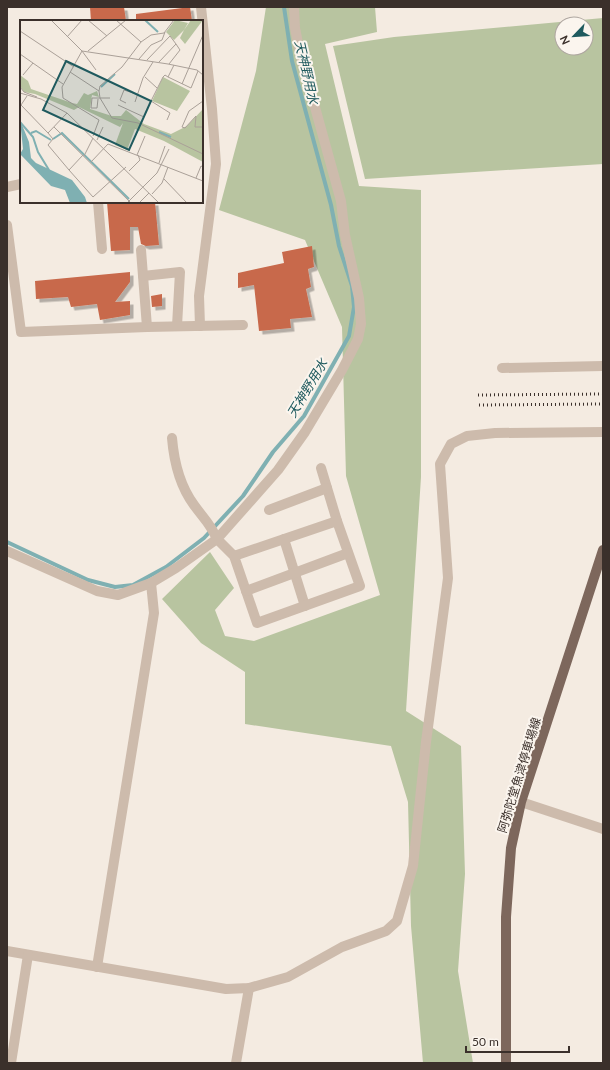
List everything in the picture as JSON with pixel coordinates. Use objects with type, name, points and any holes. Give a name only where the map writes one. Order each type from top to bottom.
[{"type":"main road","name":"阿弥陀堂魚津停車場線","points":[[506,1063],[506,917],[511,848],[522,802],[603,550]]},
{"type":"street","points":[[201,7],[202,20]]},
{"type":"street","points":[[7,551],[97,591],[118,595],[151,584],[217,538],[278,470],[305,432],[342,370],[358,339],[361,324],[359,298],[345,235],[341,202],[300,53],[295,28],[294,7]]},
{"type":"street","points":[[200,326],[199,296],[216,164],[203,26]]},
{"type":"street","points":[[7,187],[20,184]]},
{"type":"street","points":[[98,203],[102,249]]},
{"type":"street","points":[[7,225],[21,332],[242,325]]},
{"type":"street","points":[[141,250],[147,327]]},
{"type":"street","points":[[143,276],[180,272],[177,326]]},
{"type":"street","points":[[502,368],[603,366]]},
{"type":"street","points":[[7,951],[226,989],[249,988],[288,977],[342,948],[386,931],[397,921],[414,866],[426,742],[448,578],[440,464],[450,444],[467,436],[488,434],[603,432]]},
{"type":"street","points":[[172,438],[174,460],[181,480],[194,505],[210,523],[217,538],[234,556],[257,623],[360,586],[321,468]]},
{"type":"street","points":[[269,510],[327,488]]},
{"type":"street","points":[[234,556],[337,520]]},
{"type":"street","points":[[284,539],[305,606]]},
{"type":"street","points":[[246,591],[348,553]]},
{"type":"street","points":[[97,967],[154,613],[151,584]]},
{"type":"street","points":[[522,802],[603,829]]},
{"type":"street","points":[[11,1063],[28,955]]},
{"type":"street","points":[[236,1063],[249,988]]},
{"type":"green space","points":[[266,7],[375,7],[377,32],[325,44],[359,186],[421,190],[421,477],[406,711],[461,746],[465,874],[458,971],[473,1063],[423,1063],[411,926],[408,802],[391,746],[245,724],[245,672],[201,643],[162,599],[210,552],[234,588],[215,610],[225,636],[254,641],[380,595],[346,476],[342,327],[305,240],[219,210],[256,71]]},
{"type":"green space","points":[[603,18],[603,164],[365,179],[333,46],[394,37],[554,22],[554,56],[594,56],[594,19]]},
{"type":"building","points":[[90,7],[124,7],[126,20],[91,20]]},
{"type":"building","points":[[190,7],[192,20],[136,20],[136,14]]},
{"type":"building","points":[[107,203],[155,203],[159,245],[146,246],[141,244],[138,227],[130,227],[130,250],[111,251]]},
{"type":"building","points":[[312,246],[314,267],[308,269],[311,287],[306,289],[312,317],[290,319],[291,328],[259,331],[254,285],[238,288],[238,273],[284,263],[282,252]]},
{"type":"building","points":[[130,272],[130,282],[115,302],[130,301],[130,315],[100,320],[97,304],[71,307],[68,297],[36,299],[35,281]]},
{"type":"building","points":[[162,294],[162,306],[152,307],[151,296]]},
{"type":"waterway","name":"天神野用水","points":[[7,542],[88,580],[115,587],[133,585],[166,567],[204,538],[243,496],[273,452],[304,416],[349,336],[354,307],[352,286],[339,246],[331,205],[292,61],[284,7]]},
{"type":"railway","points":[[478,395],[603,394]]},
{"type":"railway","points":[[479,405],[603,404]]}]
